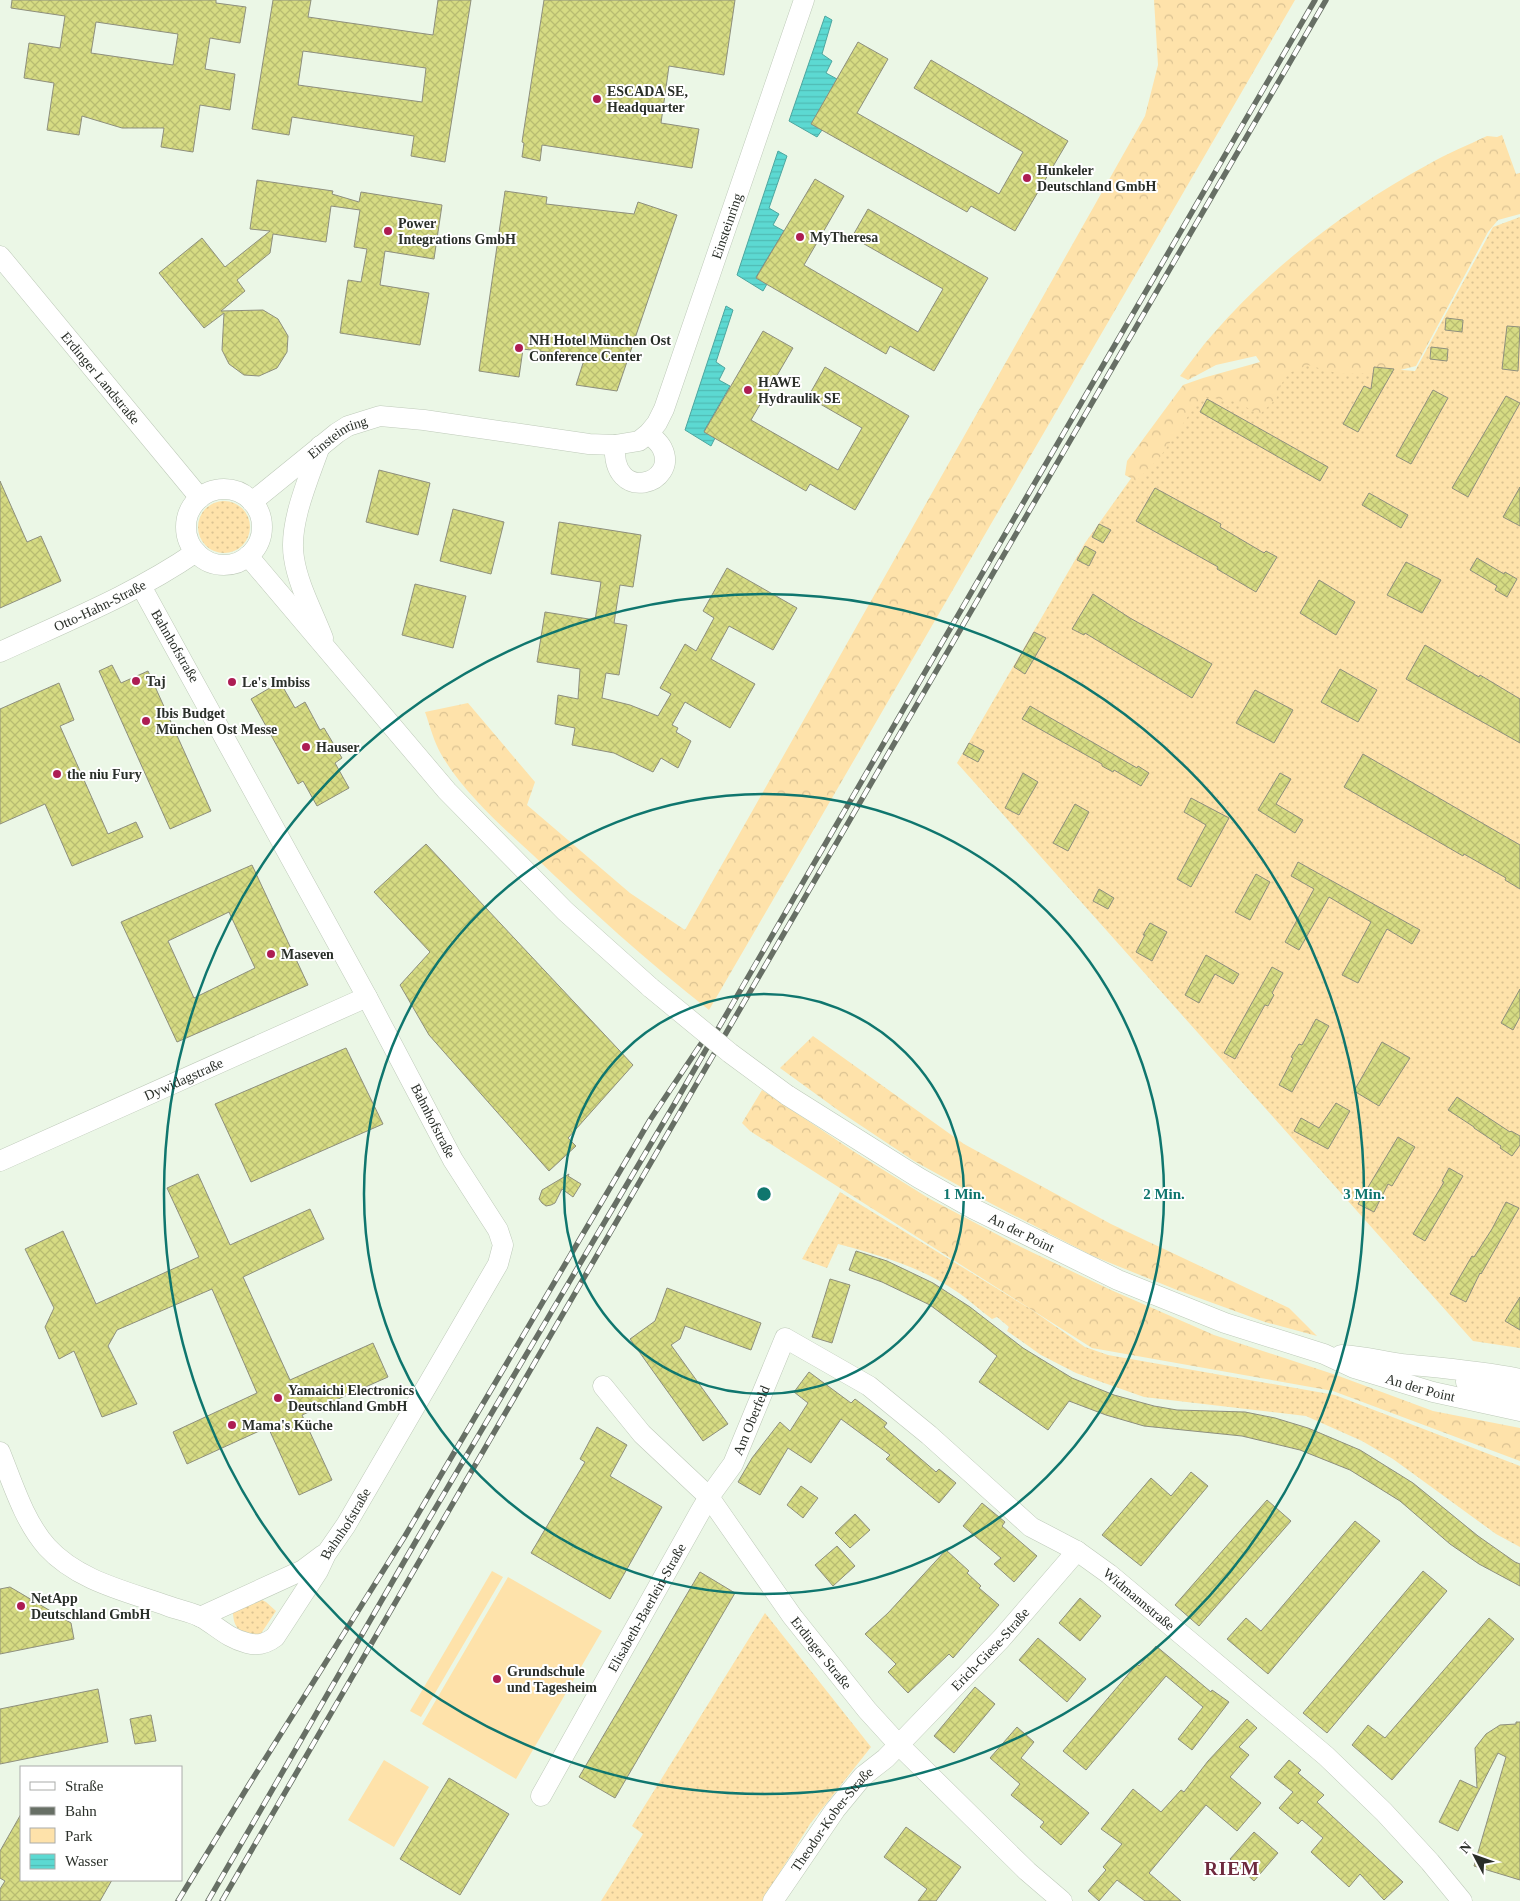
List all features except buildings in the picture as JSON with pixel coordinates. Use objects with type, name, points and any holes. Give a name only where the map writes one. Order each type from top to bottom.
[{"type":"street","name":"Einsteinring","points":[[252,502],[321,445],[348,426],[380,416],[424,420],[589,444],[615,445],[639,441],[649,433],[657,424],[664,409],[800,5]]},
{"type":"street","name":"Erdinger Landstraße","points":[[0,256],[200,498]]},
{"type":"street","points":[[615,445],[616,464],[626,480],[638,484],[651,481],[661,472],[664,460],[661,448],[649,433]]},
{"type":"street","points":[[321,445],[296,520],[293,556],[298,576],[328,651]]},
{"type":"street","points":[[227,489],[236,491],[252,502],[258,510],[262,530],[255,548],[248,556],[231,564],[221,565],[212,563],[196,552],[190,544],[186,524],[188,514],[200,498],[208,493],[227,489]]},
{"type":"street","name":"Otto-Hahn-Straße","points":[[0,652],[114,600],[141,586],[196,552]]},
{"type":"street","name":"An der Point","points":[[248,556],[447,791],[564,911],[651,988],[730,1053],[787,1095],[919,1178],[1035,1240],[1118,1280],[1225,1323],[1324,1354],[1354,1368],[1424,1389],[1520,1411]]},
{"type":"street","name":"Bahnhofstraße","points":[[141,586],[367,997],[453,1160],[498,1230],[503,1245],[498,1264],[351,1517],[275,1637],[266,1644],[248,1643],[231,1637],[200,1617]]},
{"type":"street","name":"Dywidagstraße","points":[[0,1161],[367,997]]},
{"type":"street","name":"Am Oberfeld","points":[[709,1497],[734,1464],[786,1338]]},
{"type":"street","name":"Widmannstraße","points":[[786,1338],[869,1386],[929,1435],[1031,1527],[1077,1551],[1109,1574],[1326,1756],[1384,1812],[1430,1862],[1462,1901]]},
{"type":"street","name":"An der Point","points":[[1324,1354],[1361,1356],[1401,1364],[1520,1396]]},
{"type":"street","name":"An der Point","points":[[1401,1364],[1435,1366],[1520,1379]]},
{"type":"street","name":"Erdinger Straße","points":[[603,1386],[642,1434],[709,1497],[792,1616],[867,1710],[898,1744],[1028,1871],[1062,1901]]},
{"type":"street","points":[[0,1452],[33,1528],[47,1547],[62,1560],[81,1573],[111,1587],[200,1617],[303,1570],[326,1554]]},
{"type":"street","name":"Elisabeth-Baerlein-Straße","points":[[541,1796],[709,1497]]},
{"type":"street","name":"Erich-Giese-Straße","points":[[898,1744],[1001,1639],[1077,1551]]},
{"type":"street","name":"Theodor-Kober-Straße","points":[[773,1901],[835,1810],[863,1776],[886,1758],[898,1744]]},
{"type":"green space","points":[[1154,0],[1295,0],[709,1010],[663,973],[575,895],[483,808],[460,782],[441,754],[425,712],[468,703],[535,782],[527,805],[630,893],[685,930],[1145,116],[1158,65]]},
{"type":"green space","points":[[1502,135],[1516,174],[1520,173],[1520,214],[1498,220],[1488,232],[1416,366],[1388,373],[1340,374],[1308,365],[1289,373],[1282,383],[1276,399],[1259,415],[1238,402],[1202,396],[1160,457],[1136,481],[1125,475],[1127,461],[1183,385],[1260,362],[1256,356],[1216,365],[1188,380],[1180,376],[1236,308],[1261,284],[1314,239],[1399,181],[1443,156],[1487,136],[1497,137]]},
{"type":"green space","points":[[1520,217],[1520,1348],[1473,1341],[957,763],[1085,543],[1194,390],[1301,359],[1353,366],[1415,371],[1493,227]]},
{"type":"green space","points":[[224,501],[234,503],[242,509],[248,517],[250,527],[248,537],[242,545],[234,551],[224,553],[214,551],[206,545],[200,537],[198,527],[200,517],[206,509],[214,503]]},
{"type":"green space","points":[[813,1036],[964,1144],[1111,1224],[1289,1308],[1317,1336],[1265,1322],[1177,1290],[1093,1256],[914,1161],[842,1113],[780,1068]]},
{"type":"green space","points":[[762,1090],[853,1151],[930,1199],[1021,1247],[1111,1290],[1214,1335],[1336,1375],[1433,1411],[1520,1428],[1520,1461],[1333,1391],[1092,1348],[750,1131],[742,1123]]},
{"type":"green space","points":[[840,1192],[1032,1310],[1085,1347],[1108,1355],[1335,1395],[1520,1466],[1520,1547],[1496,1534],[1393,1459],[1362,1441],[1306,1416],[1144,1397],[1076,1373],[1041,1355],[1007,1331],[1009,1327],[997,1317],[992,1319],[959,1293],[916,1269],[838,1244],[827,1268],[802,1259]]},
{"type":"green space","points":[[492,1571],[503,1577],[421,1717],[410,1711]]},
{"type":"green space","points":[[508,1577],[602,1631],[516,1779],[422,1724]]},
{"type":"green space","points":[[260,1599],[276,1611],[258,1638],[243,1632],[237,1627],[233,1618],[233,1611]]},
{"type":"green space","points":[[765,1613],[871,1747],[810,1824],[762,1901],[601,1901],[643,1834],[632,1826]]},
{"type":"green space","points":[[384,1760],[429,1787],[394,1847],[348,1820]]},
{"type":"water","points":[[825,16],[832,20],[822,54],[832,61],[826,73],[837,79],[812,124],[822,130],[817,137],[789,121]]},
{"type":"water","points":[[778,151],[787,156],[769,208],[779,214],[773,225],[784,231],[756,277],[767,284],[763,291],[737,275]]},
{"type":"water","points":[[726,306],[733,310],[716,362],[725,368],[719,380],[730,386],[704,431],[715,438],[711,446],[685,430]]},
{"type":"railway","points":[[208,1901],[416,1541],[675,1103],[1315,0]]},
{"type":"railway","points":[[222,1901],[1326,0]]},
{"type":"railway","points":[[178,1901],[405,1536],[650,1120],[711,1029]]},
{"type":"place","name":"ESCADA SE, Headquarter","points":[[597,99]]},
{"type":"place","name":"Hunkeler Deutschland GmbH","points":[[1027,178]]},
{"type":"place","name":"Power Integrations GmbH","points":[[388,231]]},
{"type":"place","name":"MyTheresa","points":[[800,237]]},
{"type":"place","name":"NH Hotel München Ost Conference Center","points":[[519,348]]},
{"type":"place","name":"HAWE Hydraulik SE","points":[[748,390]]},
{"type":"place","name":"Taj","points":[[136,681]]},
{"type":"place","name":"Le's Imbiss","points":[[232,682]]},
{"type":"place","name":"Ibis Budget München Ost Messe","points":[[146,721]]},
{"type":"place","name":"Hauser","points":[[306,747]]},
{"type":"place","name":"the niu Fury","points":[[57,774]]},
{"type":"place","name":"Maseven","points":[[271,954]]},
{"type":"place","name":"Yamaichi Electronics Deutschland GmbH","points":[[278,1398]]},
{"type":"place","name":"Mama's Küche","points":[[232,1425]]},
{"type":"place","name":"NetApp Deutschland GmbH","points":[[21,1606]]},
{"type":"place","name":"Grundschule und Tagesheim","points":[[497,1679]]},
{"type":"district","name":"RIEM","points":[[1232,1868]]}]
